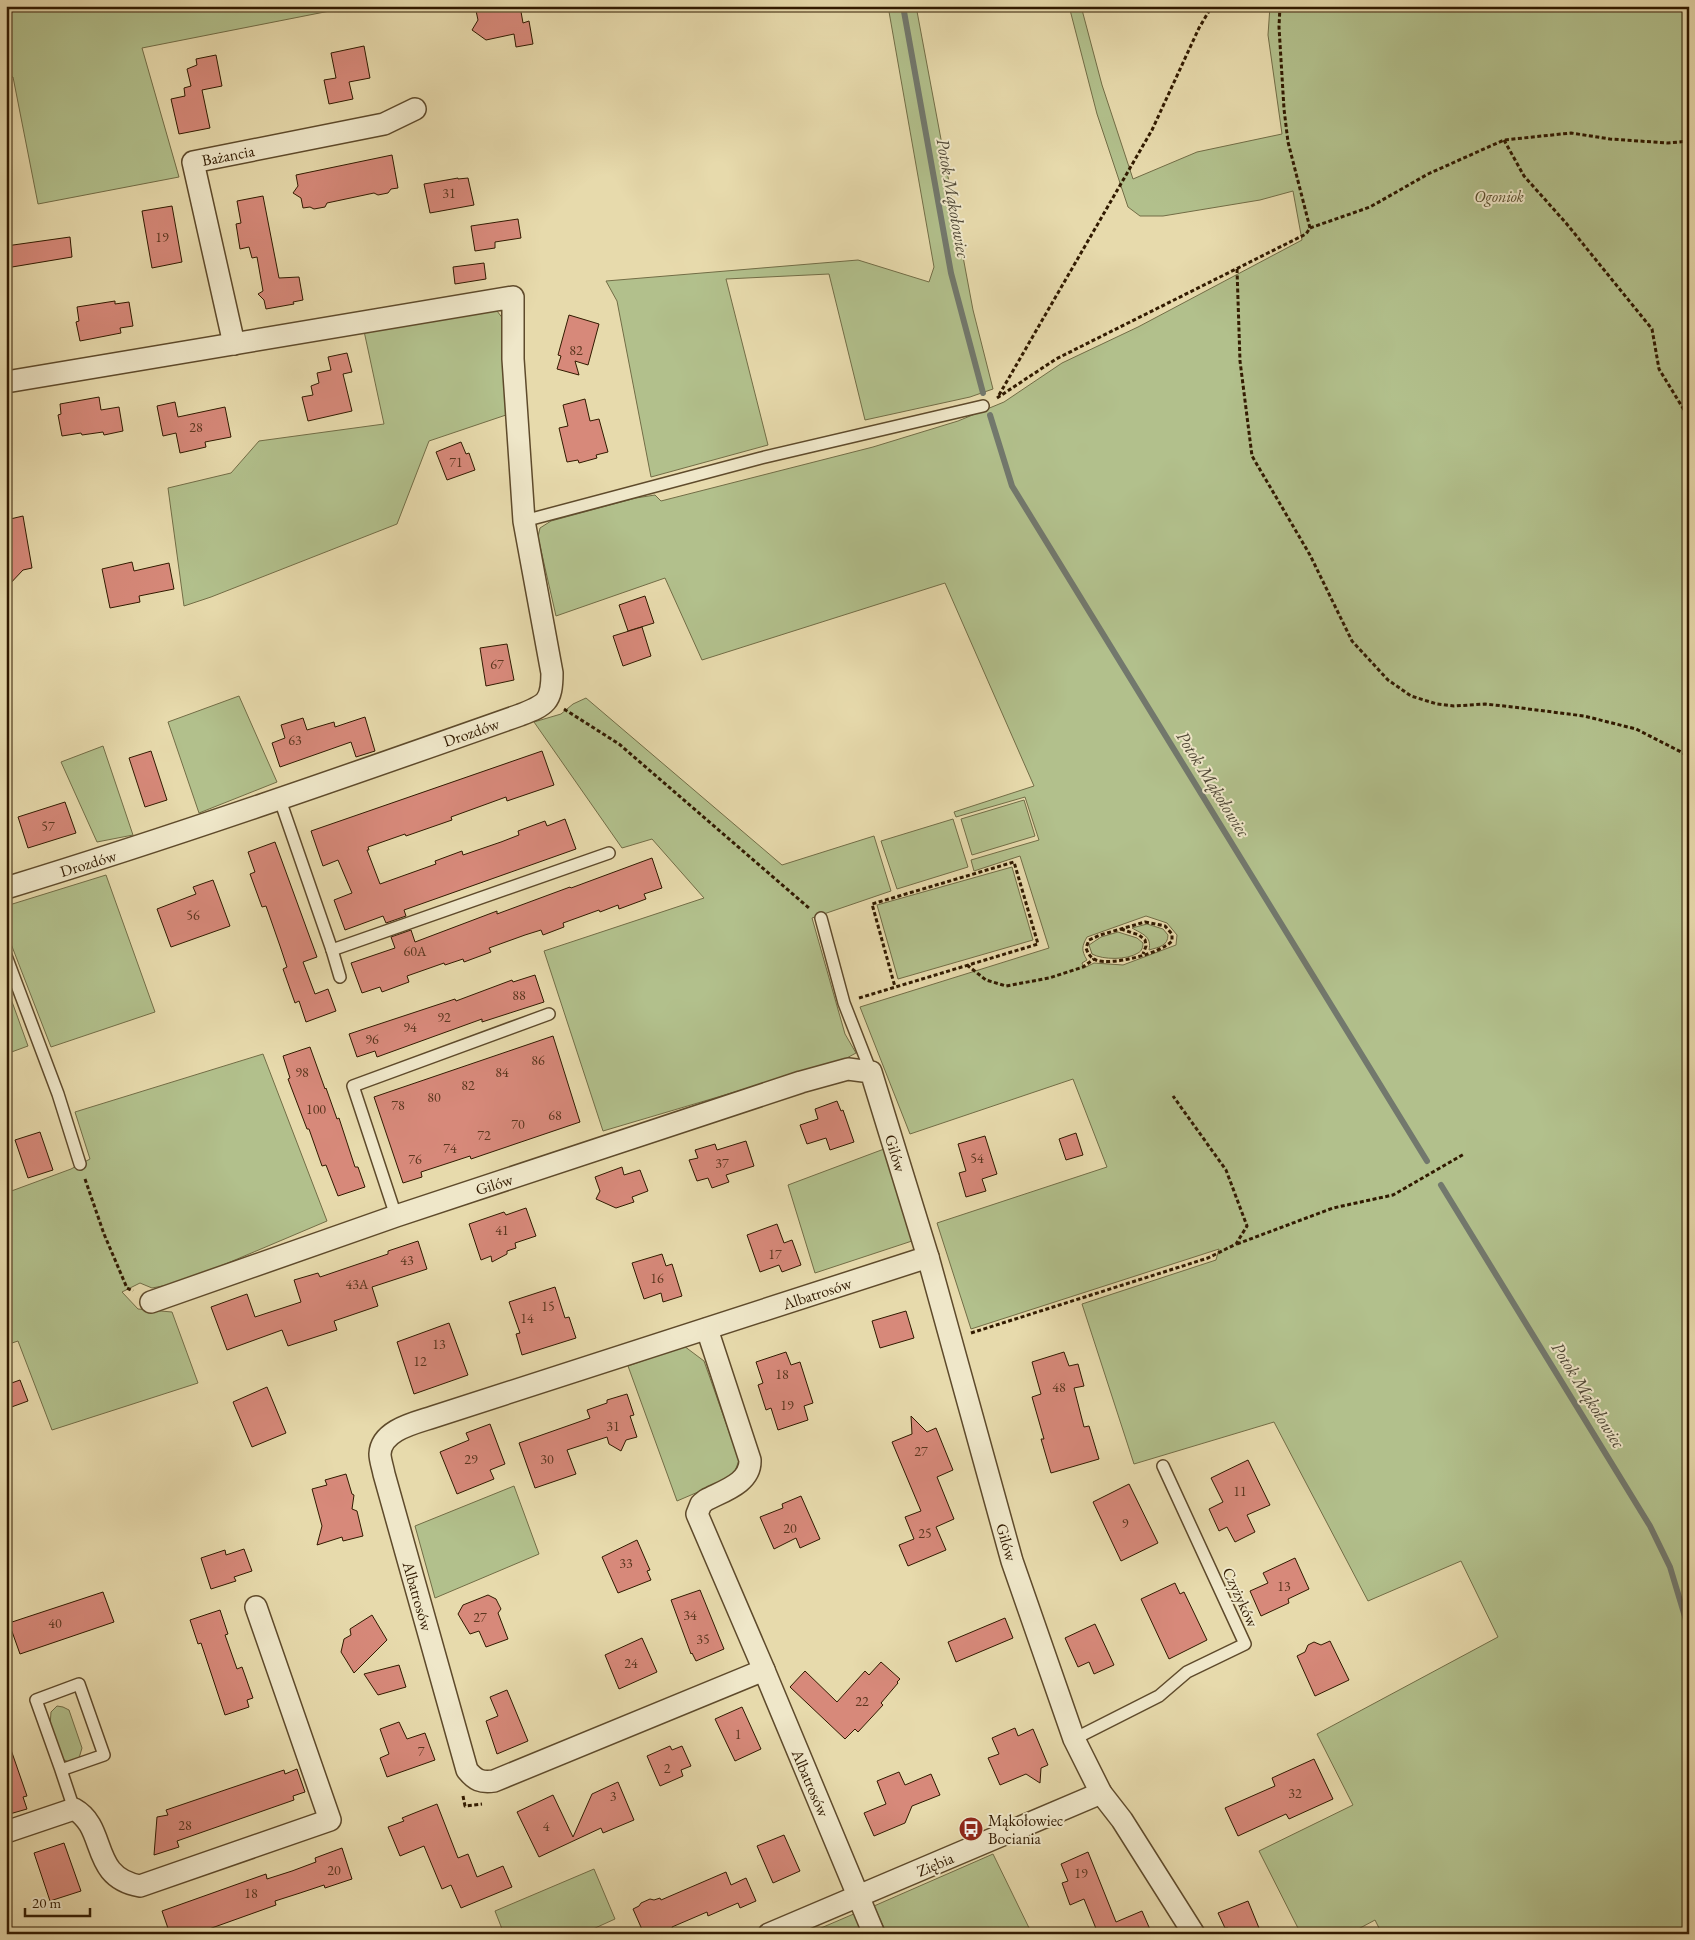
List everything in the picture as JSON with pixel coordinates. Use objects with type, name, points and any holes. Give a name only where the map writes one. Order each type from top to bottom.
[{"type":"street","name":"Bażancia","points":[[234,344],[193,162],[384,124],[415,109]]},
{"type":"street","points":[[6,382],[513,297],[513,359],[524,521],[552,673],[552,691],[546,702]]},
{"type":"street","name":"Drozdów","points":[[6,888],[93,862],[280,800],[520,715],[546,702]]},
{"type":"street","name":"Gilów","points":[[151,1302],[396,1216],[801,1082],[848,1069],[871,1072],[928,1257],[1012,1562],[1074,1739],[1101,1793],[1122,1820],[1194,1934]]},
{"type":"street","name":"Albatrosów","points":[[764,1670],[494,1781],[484,1783],[473,1778],[467,1770],[384,1474],[380,1453],[384,1440],[396,1431],[433,1416],[928,1257]]},
{"type":"street","name":"Albatrosów","points":[[707,1329],[750,1460],[750,1466],[744,1478],[706,1500],[701,1504],[697,1514],[874,1934]]},
{"type":"street","points":[[6,1832],[74,1809],[86,1819],[107,1867],[117,1878],[128,1884],[140,1886],[330,1820],[256,1607]]},
{"type":"street","name":"Ziębia","points":[[769,1934],[1101,1793]]},
{"type":"lane","points":[[524,521],[761,458],[983,406]]},
{"type":"lane","points":[[280,800],[340,977]]},
{"type":"lane","points":[[332,950],[609,853]]},
{"type":"lane","points":[[821,918],[844,1003],[871,1072]]},
{"type":"lane","points":[[6,956],[58,1094],[80,1164]]},
{"type":"lane","points":[[396,1216],[353,1086],[549,1014]]},
{"type":"lane","name":"Czyżyków","points":[[1074,1739],[1159,1696],[1187,1672],[1245,1644],[1163,1466]]},
{"type":"lane","points":[[61,1770],[104,1755],[79,1684],[36,1700],[74,1809]]},
{"type":"path","points":[[998,398],[1152,130],[1199,28],[1212,6]]},
{"type":"path","points":[[1280,6],[1279,27],[1288,142],[1310,228]]},
{"type":"path","points":[[983,406],[1056,359],[1306,234],[1310,228],[1370,208],[1428,174],[1504,140],[1571,133],[1610,139],[1668,143],[1689,142]]},
{"type":"path","points":[[1504,140],[1524,176],[1572,230],[1652,329],[1658,369],[1689,418]]},
{"type":"path","points":[[1237,269],[1240,361],[1252,456],[1310,555],[1352,640],[1388,680],[1411,696],[1437,704],[1454,706],[1485,704],[1513,706],[1584,716],[1636,729],[1689,756]]},
{"type":"path","points":[[546,702],[570,712],[619,744],[821,918]]},
{"type":"path","points":[[844,1003],[1038,944],[1014,862],[872,904],[896,987]]},
{"type":"path","points":[[1145,922],[1164,926],[1172,934],[1172,941],[1167,946],[1143,955],[1127,960],[1100,961],[1088,954],[1086,948],[1089,940],[1100,935],[1145,922]]},
{"type":"path","points":[[1120,929],[1145,940],[1146,946],[1143,955]]},
{"type":"path","points":[[967,966],[986,980],[1006,986],[1049,978],[1083,967],[1094,959]]},
{"type":"path","points":[[1173,1096],[1226,1170],[1247,1226],[1236,1244]]},
{"type":"path","points":[[951,1340],[1208,1258],[1236,1244],[1333,1208],[1393,1196],[1464,1154]]},
{"type":"path","points":[[80,1164],[104,1234],[127,1288],[151,1302]]},
{"type":"path","points":[[460,1787],[465,1806],[489,1804]]},
{"type":"green space","points":[[6,6],[355,6],[142,48],[179,177],[38,204],[13,77],[6,77]]},
{"type":"green space","points":[[888,6],[916,6],[973,310],[993,389],[970,397],[865,420],[829,274],[726,279],[768,445],[651,477],[617,301],[606,281],[858,260],[929,282],[934,267]]},
{"type":"green space","name":"Ogoniok","points":[[1069,6],[1081,6],[1102,85],[1133,179],[1197,152],[1282,134],[1268,35],[1270,6],[1689,6],[1689,1934],[1382,1934],[1375,1920],[1349,1934],[1301,1934],[1259,1851],[1353,1805],[1317,1734],[1498,1637],[1461,1561],[1368,1601],[1274,1422],[1134,1464],[1082,1304],[1216,1260],[1219,1249],[971,1329],[937,1223],[1107,1167],[1073,1079],[910,1134],[860,1007],[1049,948],[1020,856],[974,871],[971,860],[1039,840],[1025,797],[956,817],[954,812],[1034,786],[945,583],[702,660],[665,578],[556,616],[538,537],[540,528],[551,521],[636,498],[655,495],[661,501],[873,447],[958,421],[1004,402],[1062,363],[1138,327],[1302,240],[1293,191],[1260,200],[1163,216],[1140,216],[1128,207],[1097,114]],"holes":[[[1146,916],[1167,923],[1177,935],[1176,945],[1123,965],[1094,963],[1084,968],[1082,963],[1087,960],[1083,948],[1087,937]]]},
{"type":"green space","points":[[484,308],[497,311],[504,320],[506,415],[429,441],[397,524],[184,606],[168,488],[231,473],[259,441],[384,424],[364,331]]},
{"type":"green space","points":[[239,696],[277,782],[199,813],[168,722]]},
{"type":"green space","points":[[586,698],[782,865],[874,836],[891,891],[812,918],[845,1034],[856,1053],[843,1060],[603,1131],[544,951],[704,898],[652,839],[622,848],[534,722],[561,714],[573,704]]},
{"type":"green space","points":[[103,746],[133,835],[97,842],[61,762]]},
{"type":"green space","points":[[1024,800],[1035,836],[972,855],[961,819]]},
{"type":"green space","points":[[953,819],[968,867],[897,889],[881,841]]},
{"type":"green space","points":[[1012,867],[1033,940],[898,979],[877,905]]},
{"type":"green space","points":[[106,875],[155,1012],[51,1047],[6,931],[6,906]]},
{"type":"green space","points":[[1147,924],[1163,929],[1168,935],[1165,944],[1149,950],[1148,938],[1132,928]]},
{"type":"green space","points":[[1118,932],[1137,938],[1143,943],[1140,951],[1128,957],[1115,958],[1092,954],[1089,945],[1101,937]]},
{"type":"green space","points":[[6,985],[28,1046],[6,1054]]},
{"type":"green space","points":[[263,1054],[327,1221],[183,1282],[152,1288],[140,1283],[122,1292],[138,1309],[172,1312],[198,1383],[52,1430],[18,1341],[6,1345],[6,1193],[71,1169],[90,1159],[75,1112]]},
{"type":"green space","points":[[884,1149],[915,1240],[815,1273],[788,1185]]},
{"type":"green space","points":[[684,1346],[704,1361],[739,1460],[733,1477],[677,1501],[628,1366]]},
{"type":"green space","points":[[514,1486],[539,1554],[435,1598],[415,1526]]},
{"type":"green space","points":[[57,1706],[69,1710],[82,1748],[79,1758],[71,1763],[64,1760],[50,1726],[51,1712]]},
{"type":"green space","points":[[993,1854],[1032,1934],[887,1934],[874,1906]]},
{"type":"green space","points":[[594,1869],[615,1919],[582,1934],[504,1934],[495,1911]]},
{"type":"green space","points":[[856,1913],[864,1934],[807,1934]]},
{"type":"building","points":[[475,6],[520,6],[523,23],[529,21],[533,44],[516,47],[514,34],[486,40],[472,30],[478,20]]},
{"type":"building","points":[[364,46],[370,78],[349,82],[353,99],[329,104],[324,80],[336,78],[331,53]]},
{"type":"building","points":[[216,55],[222,86],[202,90],[210,128],[179,134],[171,99],[185,96],[184,88],[191,86],[187,69],[197,65],[196,59]]},
{"type":"building","points":[[392,155],[398,188],[391,189],[388,193],[378,195],[374,193],[327,203],[325,207],[314,209],[310,207],[303,208],[301,198],[293,193],[298,186],[296,175]]},
{"type":"building","points":[[468,178],[474,205],[430,213],[424,184]]},
{"type":"building","points":[[263,196],[279,278],[299,277],[303,300],[293,302],[294,304],[266,309],[264,300],[258,294],[263,291],[257,257],[252,258],[249,247],[240,249],[236,224],[241,223],[237,201]]},
{"type":"building","points":[[172,206],[182,262],[152,268],[142,211]]},
{"type":"building","points":[[518,219],[521,238],[495,242],[495,248],[475,251],[471,226]]},
{"type":"building","points":[[70,237],[72,257],[6,268],[6,246]]},
{"type":"building","points":[[484,263],[486,279],[455,284],[453,267]]},
{"type":"building","points":[[115,301],[115,304],[129,302],[133,326],[120,328],[121,333],[80,341],[76,322],[79,321],[77,307]]},
{"type":"building","points":[[569,315],[599,324],[588,365],[575,361],[579,375],[557,369],[561,356],[558,355]]},
{"type":"building","points":[[347,353],[352,372],[343,374],[352,411],[308,421],[302,397],[313,395],[311,386],[319,383],[317,373],[331,370],[328,357]]},
{"type":"building","points":[[99,397],[101,410],[119,407],[123,431],[104,435],[103,432],[62,436],[58,415],[61,414],[60,404]]},
{"type":"building","points":[[585,399],[590,421],[599,419],[608,452],[596,455],[597,458],[579,463],[578,460],[567,462],[559,428],[568,426],[563,405]]},
{"type":"building","points":[[175,402],[178,417],[225,407],[231,437],[205,442],[206,447],[180,453],[176,433],[163,436],[157,406]]},
{"type":"building","points":[[461,442],[466,454],[469,453],[475,470],[447,480],[436,452]]},
{"type":"building","points":[[23,516],[32,568],[23,570],[6,588],[6,520]]},
{"type":"building","points":[[132,562],[134,571],[169,563],[174,589],[139,596],[140,602],[110,608],[102,569]]},
{"type":"building","points":[[645,596],[654,623],[628,631],[619,605]]},
{"type":"building","points":[[642,627],[651,656],[623,666],[613,636]]},
{"type":"building","points":[[507,644],[514,680],[486,686],[480,648]]},
{"type":"building","points":[[365,717],[375,751],[356,757],[351,742],[280,767],[272,743],[285,738],[281,725],[303,718],[307,730],[334,722],[335,727]]},
{"type":"building","points":[[151,751],[167,800],[145,807],[129,758]]},
{"type":"building","points":[[542,751],[554,785],[507,801],[506,797],[451,817],[452,820],[368,847],[369,850],[367,850],[380,884],[436,864],[435,861],[462,851],[463,855],[501,842],[519,835],[518,831],[545,821],[547,826],[565,819],[576,849],[404,910],[406,916],[386,923],[383,916],[345,930],[334,900],[352,893],[338,860],[323,866],[311,831]]},
{"type":"building","points":[[65,802],[76,833],[28,848],[18,817]]},
{"type":"building","points":[[275,842],[317,957],[303,962],[315,994],[328,989],[336,1011],[306,1022],[299,1001],[295,1003],[283,969],[287,967],[266,906],[262,907],[250,874],[255,872],[248,852]]},
{"type":"building","points":[[652,858],[662,888],[644,894],[646,899],[619,909],[618,905],[600,912],[599,910],[563,923],[564,927],[543,935],[541,930],[525,935],[489,948],[491,952],[464,962],[463,959],[445,965],[444,963],[407,976],[409,982],[382,992],[380,987],[362,993],[351,963],[395,948],[391,937],[411,930],[415,942],[497,911],[497,914]]},
{"type":"building","points":[[213,880],[230,926],[171,947],[157,909],[196,894],[193,887]]},
{"type":"building","points":[[535,975],[544,1002],[482,1022],[482,1019],[377,1057],[375,1051],[357,1057],[349,1034],[455,999],[456,1001],[512,980],[513,982]]},
{"type":"building","points":[[553,1036],[580,1122],[471,1159],[470,1156],[421,1172],[422,1177],[403,1183],[374,1097]]},
{"type":"building","points":[[310,1047],[337,1119],[339,1118],[355,1167],[358,1167],[365,1187],[338,1196],[326,1165],[322,1166],[309,1129],[307,1129],[288,1079],[290,1078],[283,1056]]},
{"type":"building","points":[[837,1101],[841,1111],[843,1110],[854,1142],[830,1150],[826,1138],[807,1144],[800,1125],[818,1119],[815,1109]]},
{"type":"building","points":[[40,1132],[53,1170],[28,1178],[15,1140]]},
{"type":"building","points":[[1076,1133],[1083,1155],[1066,1160],[1059,1139]]},
{"type":"building","points":[[985,1136],[997,1174],[982,1179],[986,1191],[966,1197],[959,1173],[966,1171],[958,1144]]},
{"type":"building","points":[[746,1141],[754,1166],[726,1175],[729,1182],[712,1188],[708,1178],[697,1181],[689,1160],[698,1158],[695,1150],[715,1144],[717,1150]]},
{"type":"building","points":[[622,1167],[624,1175],[640,1170],[648,1191],[632,1197],[634,1202],[616,1208],[596,1199],[600,1191],[595,1177]]},
{"type":"building","points":[[526,1208],[536,1236],[515,1243],[516,1248],[507,1251],[507,1254],[492,1262],[491,1256],[481,1260],[469,1224],[504,1212],[506,1215]]},
{"type":"building","points":[[777,1224],[784,1243],[792,1240],[801,1265],[782,1272],[779,1265],[760,1272],[747,1235]]},
{"type":"building","points":[[418,1241],[427,1269],[372,1287],[378,1306],[334,1321],[337,1330],[288,1346],[282,1330],[227,1350],[211,1307],[247,1294],[255,1317],[301,1302],[294,1280],[318,1273],[320,1277],[388,1254],[388,1251]]},
{"type":"building","points":[[662,1254],[666,1266],[672,1264],[682,1296],[663,1302],[661,1293],[644,1299],[632,1263]]},
{"type":"building","points":[[555,1287],[565,1318],[569,1317],[576,1338],[522,1355],[516,1334],[520,1333],[509,1302]]},
{"type":"building","points":[[906,1311],[914,1338],[880,1348],[872,1321]]},
{"type":"building","points":[[449,1323],[468,1375],[414,1394],[397,1342]]},
{"type":"building","points":[[786,1352],[791,1365],[800,1362],[813,1403],[804,1406],[808,1420],[778,1430],[771,1408],[766,1410],[758,1385],[763,1383],[756,1362]]},
{"type":"building","points":[[1064,1352],[1069,1366],[1078,1364],[1084,1386],[1074,1388],[1084,1427],[1089,1426],[1099,1459],[1051,1473],[1032,1397],[1041,1394],[1032,1362]]},
{"type":"building","points":[[20,1380],[28,1401],[6,1409],[6,1385]]},
{"type":"building","points":[[267,1387],[286,1433],[252,1447],[233,1402]]},
{"type":"building","points":[[627,1394],[634,1415],[630,1416],[637,1437],[626,1440],[621,1451],[609,1444],[607,1437],[567,1450],[576,1474],[535,1488],[519,1443],[590,1418],[587,1410],[607,1403],[607,1400]]},
{"type":"building","points":[[911,1416],[927,1432],[936,1428],[953,1470],[937,1477],[954,1519],[936,1527],[946,1550],[908,1566],[899,1545],[914,1539],[905,1517],[921,1511],[892,1442],[912,1434]]},
{"type":"building","points":[[490,1424],[505,1464],[490,1470],[494,1479],[457,1494],[440,1452],[469,1440],[466,1433]]},
{"type":"building","points":[[1248,1460],[1270,1505],[1247,1515],[1255,1532],[1235,1542],[1227,1527],[1219,1531],[1209,1509],[1223,1502],[1211,1478]]},
{"type":"building","points":[[346,1474],[352,1494],[354,1495],[352,1509],[357,1511],[363,1536],[343,1541],[342,1537],[317,1545],[322,1526],[312,1489],[327,1485],[325,1480]]},
{"type":"building","points":[[1129,1484],[1158,1543],[1121,1561],[1093,1502]]},
{"type":"building","points":[[801,1496],[820,1539],[800,1548],[796,1538],[774,1549],[760,1517],[783,1508],[782,1504]]},
{"type":"building","points":[[637,1540],[650,1570],[647,1571],[651,1580],[618,1593],[602,1557]]},
{"type":"building","points":[[244,1549],[252,1571],[234,1577],[236,1581],[211,1589],[201,1558],[225,1550],[226,1555]]},
{"type":"building","points":[[1295,1558],[1309,1589],[1288,1599],[1289,1603],[1261,1616],[1250,1591],[1268,1583],[1263,1573]]},
{"type":"building","points":[[1175,1583],[1180,1594],[1184,1592],[1207,1640],[1169,1659],[1141,1599]]},
{"type":"building","points":[[700,1590],[724,1649],[696,1661],[691,1654],[671,1600]]},
{"type":"building","points":[[103,1592],[114,1622],[20,1654],[9,1623]]},
{"type":"building","points":[[488,1595],[496,1599],[501,1609],[498,1613],[508,1639],[486,1647],[479,1631],[470,1634],[458,1614],[463,1605]]},
{"type":"building","points":[[220,1610],[228,1634],[225,1635],[237,1669],[242,1667],[253,1698],[247,1700],[249,1707],[225,1715],[201,1643],[198,1644],[190,1620]]},
{"type":"building","points":[[372,1615],[387,1640],[354,1673],[341,1652],[344,1639],[351,1635],[350,1629]]},
{"type":"building","points":[[1005,1618],[1013,1638],[956,1662],[948,1642]]},
{"type":"building","points":[[1095,1624],[1114,1665],[1094,1674],[1089,1662],[1078,1667],[1065,1638]]},
{"type":"building","points":[[642,1638],[657,1672],[619,1689],[605,1655]]},
{"type":"building","points":[[1330,1641],[1349,1680],[1315,1696],[1297,1656],[1305,1652],[1308,1645],[1314,1642],[1321,1645]]},
{"type":"building","points":[[881,1662],[900,1679],[881,1703],[883,1705],[858,1732],[855,1729],[845,1739],[790,1687],[805,1671],[837,1702],[865,1671],[869,1675]]},
{"type":"building","points":[[399,1665],[406,1687],[378,1695],[364,1674]]},
{"type":"building","points":[[507,1690],[528,1741],[497,1754],[486,1721],[498,1716],[490,1697]]},
{"type":"building","points":[[742,1707],[761,1749],[735,1761],[715,1719]]},
{"type":"building","points":[[399,1722],[407,1739],[425,1733],[435,1760],[387,1777],[380,1758],[389,1754],[380,1729]]},
{"type":"building","points":[[1015,1728],[1018,1736],[1033,1729],[1048,1765],[1041,1768],[1040,1783],[1026,1774],[1000,1785],[988,1758],[999,1754],[992,1738]]},
{"type":"building","points":[[6,1744],[9,1744],[27,1796],[23,1797],[27,1809],[6,1815]]},
{"type":"building","points":[[670,1746],[672,1750],[682,1746],[691,1766],[681,1770],[683,1776],[660,1786],[647,1756]]},
{"type":"building","points":[[1314,1759],[1333,1799],[1289,1819],[1286,1814],[1238,1836],[1225,1808],[1275,1786],[1272,1778]]},
{"type":"building","points":[[297,1769],[305,1792],[293,1796],[294,1800],[177,1841],[179,1847],[154,1855],[157,1817],[168,1815],[166,1810],[284,1770],[285,1774]]},
{"type":"building","points":[[899,1772],[905,1785],[931,1774],[940,1795],[912,1806],[905,1823],[874,1836],[864,1813],[886,1804],[877,1781]]},
{"type":"building","points":[[618,1782],[634,1820],[603,1833],[601,1828],[539,1857],[517,1812],[553,1795],[573,1837],[592,1794]]},
{"type":"building","points":[[437,1804],[458,1858],[468,1854],[477,1877],[503,1866],[512,1887],[461,1908],[451,1885],[442,1889],[424,1846],[400,1856],[388,1827],[404,1821],[402,1818]]},
{"type":"building","points":[[784,1835],[800,1871],[773,1883],[757,1846]]},
{"type":"building","points":[[64,1843],[81,1891],[50,1901],[34,1853]]},
{"type":"building","points":[[342,1848],[352,1879],[325,1888],[324,1885],[275,1901],[276,1905],[195,1934],[170,1934],[162,1911],[266,1874],[267,1879],[292,1871],[316,1862],[315,1858]]},
{"type":"building","points":[[1088,1852],[1116,1922],[1142,1911],[1152,1934],[1090,1934],[1097,1931],[1084,1899],[1070,1905],[1062,1883],[1068,1881],[1061,1864]]},
{"type":"building","points":[[726,1872],[731,1885],[746,1878],[756,1901],[740,1908],[738,1903],[708,1916],[707,1912],[672,1927],[673,1930],[664,1934],[644,1934],[633,1909],[650,1899],[660,1898],[661,1900]]},
{"type":"building","points":[[1248,1901],[1259,1928],[1246,1934],[1230,1934],[1218,1913]]},
{"type":"waterway","name":"Potok Mąkołowiec","points":[[903,6],[951,273],[983,393]]},
{"type":"waterway","name":"Potok Mąkołowiec","points":[[990,415],[1012,486],[1427,1161]]},
{"type":"waterway","name":"Potok Mąkołowiec","points":[[1441,1185],[1650,1526],[1670,1567],[1689,1630]]},
{"type":"place","name":"Mąkołowiec Bociania","points":[[971,1829]]}]
